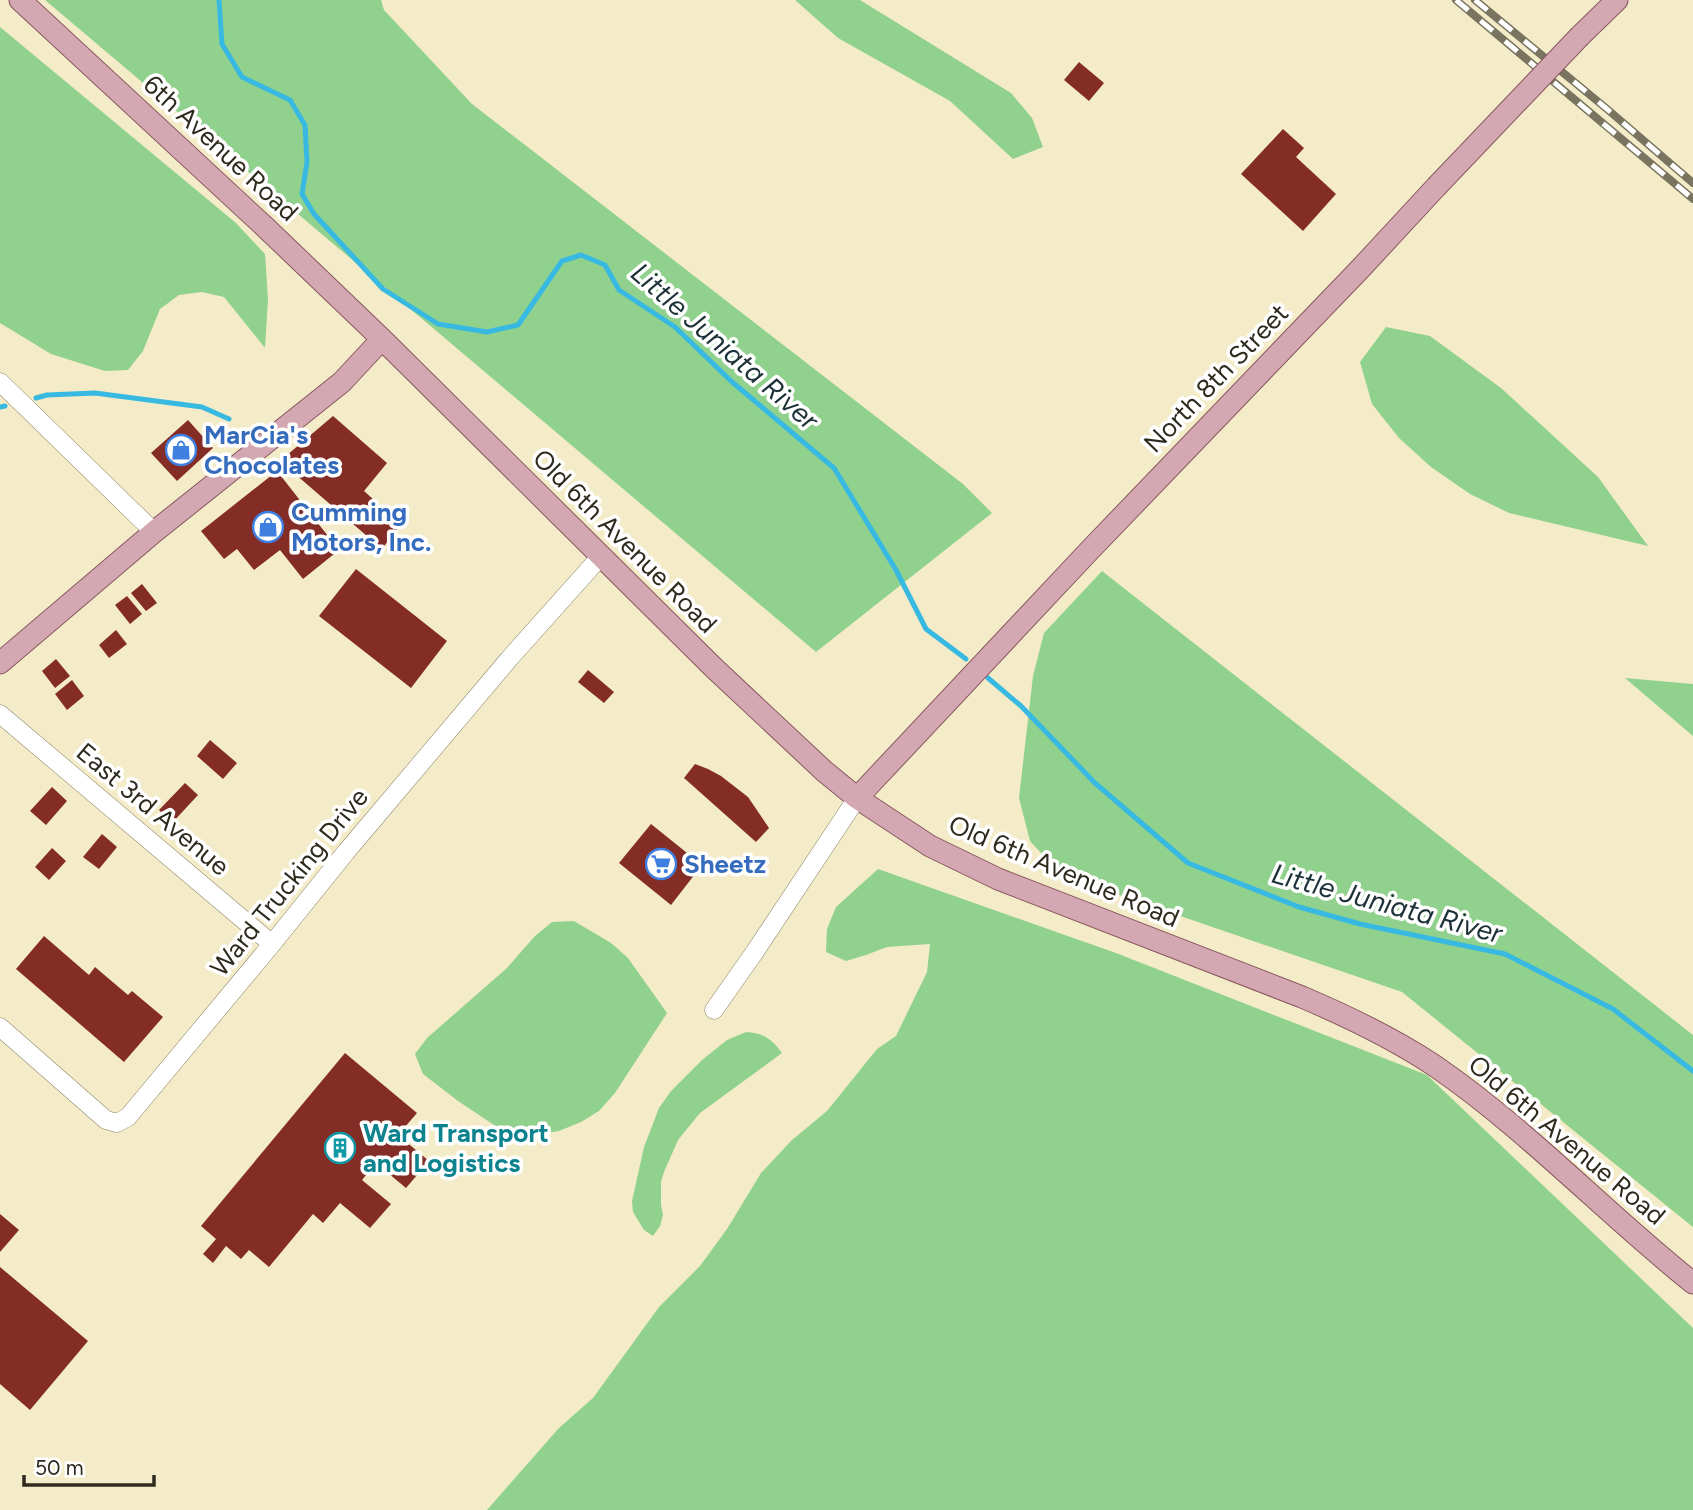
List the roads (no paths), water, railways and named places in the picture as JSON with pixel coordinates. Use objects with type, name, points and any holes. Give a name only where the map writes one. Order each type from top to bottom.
[{"type":"main road","name":"6th Avenue Road","points":[[20,0],[265,227],[382,340]]},
{"type":"main road","name":"North 8th Street","points":[[857,797],[1617,0]]},
{"type":"main road","points":[[0,663],[154,532],[342,382],[382,340]]},
{"type":"main road","name":"Old 6th Avenue Road","points":[[382,340],[715,668],[824,771],[857,797],[930,846],[998,879],[1302,997],[1352,1018],[1393,1040],[1434,1065],[1479,1099],[1693,1283]]},
{"type":"street","points":[[0,382],[154,532]]},
{"type":"street","name":"Ward Trucking Drive","points":[[0,1027],[106,1120],[117,1123],[128,1117],[433,748],[601,556]]},
{"type":"street","name":"East 3rd Avenue","points":[[0,714],[272,944]]},
{"type":"street","points":[[714,1010],[857,797]]},
{"type":"waterway","name":"Little Juniata River","points":[[219,0],[222,44],[242,77],[290,100],[305,125],[307,162],[302,194],[314,214],[383,289],[438,324],[487,332],[518,325],[562,261],[581,255],[605,265],[619,290],[675,327],[731,381],[834,468],[896,570],[926,629],[966,659]]},
{"type":"waterway","points":[[36,398],[95,393],[202,407],[229,419]]},
{"type":"waterway","points":[[0,407],[5,406]]},
{"type":"waterway","name":"Little Juniata River","points":[[988,678],[1021,706],[1095,783],[1188,863],[1299,907],[1360,924],[1505,954],[1613,1009],[1693,1071]]},
{"type":"railway","points":[[1456,0],[1693,199]]},
{"type":"railway","points":[[1475,0],[1693,183]]},
{"type":"place","name":"MarCia's Chocolates","points":[[181,450]]},
{"type":"place","name":"Cumming Motors, Inc.","points":[[268,527]]},
{"type":"place","name":"Sheetz","points":[[661,864]]},
{"type":"place","name":"Ward Transport and Logistics","points":[[340,1148]]}]
